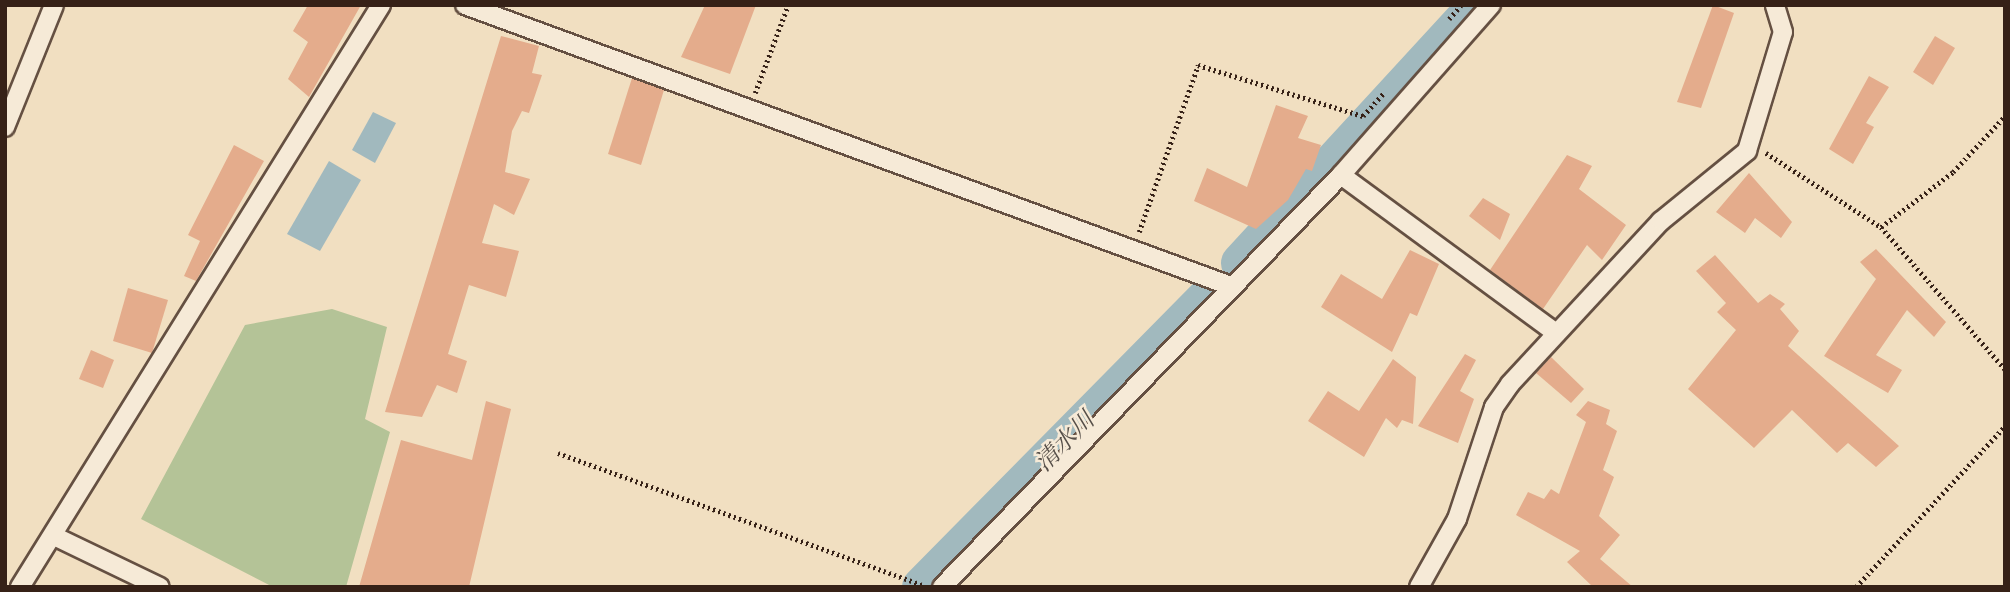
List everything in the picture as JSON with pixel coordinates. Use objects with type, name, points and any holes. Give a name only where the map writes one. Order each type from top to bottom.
[{"type":"street","points":[[5,127],[54,5]]},
{"type":"street","points":[[20,587],[57,537],[382,5]]},
{"type":"street","points":[[465,5],[751,105],[1231,286]]},
{"type":"street","points":[[942,587],[1341,175],[1491,5]]},
{"type":"street","points":[[1419,587],[1457,519],[1494,407],[1555,331],[1661,220],[1747,151],[1783,32],[1775,5]]},
{"type":"street","points":[[1341,175],[1555,331]]},
{"type":"street","points":[[57,537],[160,587]]},
{"type":"path","points":[[751,105],[788,5]]},
{"type":"path","points":[[1444,26],[1461,5]]},
{"type":"path","points":[[1133,249],[1198,65],[1363,116],[1391,86]]},
{"type":"path","points":[[1881,227],[1954,172],[2005,116]]},
{"type":"path","points":[[1747,151],[1765,152],[1881,227],[2005,369]]},
{"type":"path","points":[[1856,587],[2005,426]]},
{"type":"path","points":[[558,453],[919,581]]},
{"type":"green space","points":[[332,309],[387,327],[365,419],[390,432],[346,587],[273,587],[141,519],[245,325]]},
{"type":"water","points":[[373,112],[396,123],[375,163],[352,150]]},
{"type":"water","points":[[329,161],[361,180],[320,251],[287,234]]},
{"type":"building","points":[[308,5],[361,5],[309,97],[288,79],[308,42],[293,31]]},
{"type":"building","points":[[705,5],[756,5],[730,74],[681,57]]},
{"type":"building","points":[[1713,5],[1734,13],[1701,108],[1677,102]]},
{"type":"building","points":[[501,36],[539,46],[532,73],[542,75],[529,113],[522,111],[512,131],[505,172],[530,179],[514,215],[494,204],[482,243],[519,251],[506,297],[469,285],[448,354],[467,361],[457,393],[437,385],[422,417],[385,412]]},
{"type":"building","points":[[1935,36],[1955,48],[1933,85],[1913,72]]},
{"type":"building","points":[[1869,76],[1889,87],[1866,123],[1874,127],[1853,164],[1829,149]]},
{"type":"building","points":[[632,78],[664,90],[641,165],[608,154]]},
{"type":"building","points":[[1276,105],[1308,116],[1298,138],[1321,145],[1312,171],[1306,169],[1288,200],[1256,229],[1194,201],[1207,168],[1247,187]]},
{"type":"building","points":[[234,145],[264,161],[196,281],[184,276],[200,241],[188,235]]},
{"type":"building","points":[[1567,155],[1592,166],[1579,189],[1626,225],[1602,260],[1587,245],[1543,309],[1490,270]]},
{"type":"building","points":[[1749,173],[1792,222],[1781,238],[1755,218],[1745,233],[1716,212]]},
{"type":"building","points":[[1483,198],[1510,214],[1500,240],[1469,216]]},
{"type":"building","points":[[1876,249],[1946,322],[1934,337],[1907,310],[1876,355],[1902,370],[1888,393],[1824,356],[1876,279],[1860,262]]},
{"type":"building","points":[[1410,250],[1439,264],[1417,316],[1410,313],[1392,352],[1321,307],[1341,274],[1382,299]]},
{"type":"building","points":[[1715,255],[1758,303],[1770,294],[1785,304],[1780,309],[1799,331],[1788,346],[1899,446],[1876,467],[1848,443],[1837,453],[1792,410],[1754,448],[1688,389],[1736,330],[1717,312],[1726,303],[1696,271]]},
{"type":"building","points":[[128,288],[168,300],[152,353],[113,341]]},
{"type":"building","points":[[91,350],[114,360],[103,388],[79,379]]},
{"type":"building","points":[[1465,354],[1476,360],[1460,391],[1474,399],[1458,443],[1418,426]]},
{"type":"building","points":[[1551,357],[1584,389],[1571,403],[1536,373]]},
{"type":"building","points":[[1393,359],[1416,377],[1413,424],[1402,420],[1397,428],[1386,418],[1364,457],[1308,421],[1328,391],[1359,411]]},
{"type":"building","points":[[486,401],[511,409],[469,587],[359,587],[401,440],[472,460]]},
{"type":"building","points":[[1588,401],[1610,410],[1606,424],[1617,431],[1603,470],[1614,477],[1599,516],[1620,535],[1600,559],[1633,587],[1593,587],[1567,562],[1580,551],[1516,515],[1528,492],[1544,499],[1551,489],[1559,494],[1586,422],[1576,415]]},
{"type":"waterway","name":"清水川","points":[[1241,263],[1478,5]]},
{"type":"waterway","name":"清水川","points":[[922,587],[1208,297]]}]
